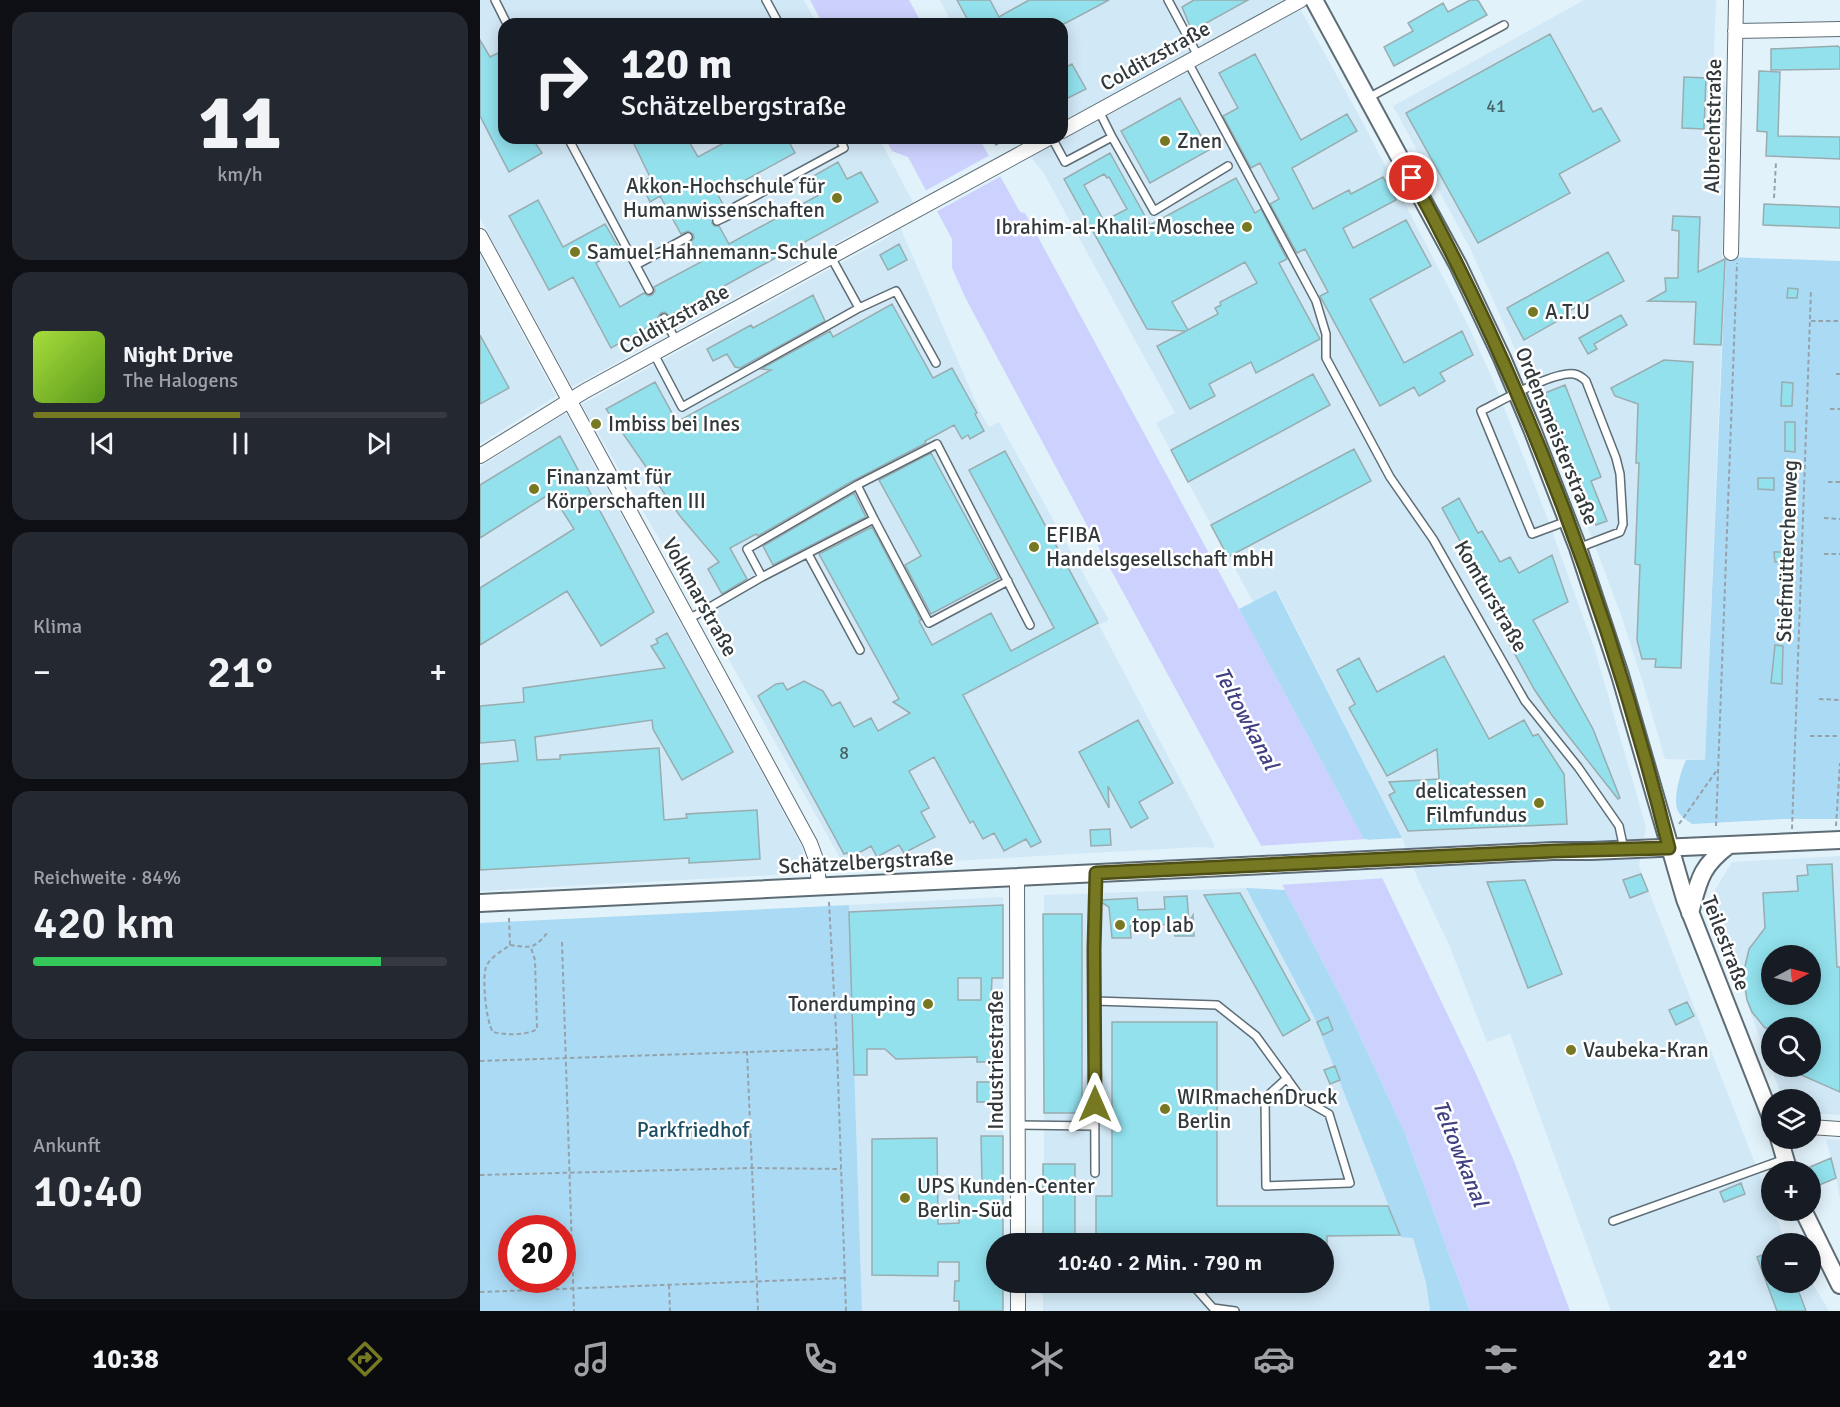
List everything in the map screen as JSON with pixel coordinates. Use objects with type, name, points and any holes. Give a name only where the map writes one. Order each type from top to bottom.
[{"type":"street","name":"Colditzstraße","points":[[1068,128],[1301,0]]},
{"type":"street","name":"Ordensmeisterstraße","points":[[1314,0],[1458,265],[1517,393],[1578,549],[1641,742],[1669,848]]},
{"type":"street","name":"Albrechtstraße","points":[[1731,253],[1737,0]]},
{"type":"street","points":[[1736,31],[1840,30]]},
{"type":"street","name":"Colditzstraße","points":[[480,456],[569,401],[676,341],[1039,144]]},
{"type":"street","name":"Volkmarstraße","points":[[480,237],[810,843],[817,862],[819,887]]},
{"type":"street","points":[[1624,849],[1838,840]]},
{"type":"street","points":[[1690,913],[1701,874],[1714,857],[1729,845]]},
{"type":"street","name":"Teilestraße","points":[[1669,848],[1690,913],[1761,1092]]},
{"type":"street","name":"Schätzelbergstraße","points":[[480,903],[1624,849]]},
{"type":"street","name":"Industriestraße","points":[[1017,877],[1018,1233]]},
{"type":"street","points":[[1821,1128],[1840,1129]]},
{"type":"street","points":[[1808,1221],[1840,1285]]},
{"type":"street","points":[[1018,1293],[1018,1311]]},
{"type":"lane","points":[[495,0],[504,18]]},
{"type":"lane","points":[[766,0],[776,18]]},
{"type":"lane","points":[[1168,0],[1193,59]]},
{"type":"lane","points":[[1368,98],[1504,25]]},
{"type":"lane","name":"Komturstraße","points":[[1193,59],[1316,301],[1326,334],[1326,358],[1390,477],[1433,539],[1525,700],[1578,767],[1619,826],[1624,849]]},
{"type":"lane","points":[[1099,111],[1154,211],[1228,166]]},
{"type":"lane","points":[[1054,144],[1065,162],[1112,136]]},
{"type":"lane","points":[[571,144],[649,290]]},
{"type":"lane","points":[[717,221],[738,211],[735,207],[844,148],[842,144]]},
{"type":"lane","points":[[636,265],[688,237]]},
{"type":"lane","points":[[831,257],[859,308]]},
{"type":"lane","points":[[654,354],[682,408],[859,308],[896,291],[936,363]]},
{"type":"lane","points":[[664,318],[676,341]]},
{"type":"lane","points":[[1568,521],[1532,534],[1481,411],[1517,393],[1562,375],[1576,374],[1586,381],[1620,474],[1623,524],[1620,532],[1578,549]]},
{"type":"lane","points":[[762,577],[747,549],[857,485],[937,444],[1030,625]]},
{"type":"lane","points":[[857,485],[929,623],[1008,581]]},
{"type":"lane","points":[[687,618],[874,519]]},
{"type":"lane","points":[[808,554],[860,650]]},
{"type":"lane","points":[[1095,1173],[1096,873]]},
{"type":"lane","points":[[1095,1001],[1217,1005],[1256,1036],[1287,1078],[1301,1098],[1329,1114],[1350,1183],[1266,1186],[1265,1098],[1287,1078]]},
{"type":"lane","points":[[1017,1125],[1095,1126]]},
{"type":"lane","points":[[1613,1221],[1761,1173]]},
{"type":"lane","points":[[1200,1293],[1213,1308],[1235,1311]]},
{"type":"path","points":[[1774,198],[1776,162]]},
{"type":"path","points":[[1716,826],[1738,265],[1731,253]]},
{"type":"path","name":"Stiefmütterchenweg","points":[[1792,814],[1811,290]]},
{"type":"path","points":[[1811,321],[1840,321]]},
{"type":"path","points":[[1830,409],[1840,410]]},
{"type":"path","points":[[1828,482],[1840,482]]},
{"type":"path","points":[[1824,518],[1840,519]]},
{"type":"path","points":[[1824,554],[1840,554]]},
{"type":"path","points":[[1819,699],[1840,700]]},
{"type":"path","points":[[1810,736],[1840,736]]},
{"type":"path","points":[[1838,840],[1840,763]]},
{"type":"path","points":[[1680,823],[1717,770]]},
{"type":"path","points":[[829,902],[837,1049],[846,1311]]},
{"type":"path","points":[[509,918],[510,945]]},
{"type":"path","points":[[531,948],[535,960],[537,1029],[532,1033],[502,1035],[493,1032],[490,1028],[484,975],[487,965],[510,945],[531,948],[537,946],[549,932]]},
{"type":"path","points":[[562,942],[571,1215]]},
{"type":"path","points":[[480,1061],[837,1049]]},
{"type":"path","points":[[747,1051],[758,1311]]},
{"type":"path","points":[[480,1175],[841,1168]]},
{"type":"path","points":[[576,1288],[846,1278]]},
{"type":"path","points":[[669,1285],[670,1311]]},
{"type":"path","points":[[480,1292],[498,1291]]},
{"type":"path","points":[[573,1293],[574,1311]]},
{"type":"shaded area","points":[[480,0],[804,0],[814,18],[498,18],[498,144],[882,144],[914,204],[869,225],[572,387],[480,218]]},
{"type":"shaded area","points":[[940,0],[1295,0],[1362,121],[1469,327],[1496,387],[1544,509],[1594,647],[1646,827],[1639,866],[1761,1179],[1761,1221],[1777,1221],[1782,1233],[1761,1233],[1761,1293],[1818,1293],[1829,1311],[1611,1311],[1510,1034],[1487,1042],[1449,945],[1417,877],[1402,838],[1277,590],[1253,602],[1156,423],[1175,413],[1043,172],[1020,144],[1068,144],[1068,18],[949,18]]},
{"type":"shaded area","points":[[1584,0],[1716,0],[1713,76],[1723,76],[1731,111],[1728,209],[1724,209],[1722,254],[1722,258],[1725,257],[1705,760],[1665,759],[1621,615],[1555,439],[1470,248],[1393,106]]},
{"type":"shaded area","points":[[900,227],[980,412],[989,427],[999,422],[1109,620],[1099,625],[1214,844],[1214,848],[845,867],[706,619],[586,413],[582,405],[584,403],[887,238]]},
{"type":"shaded area","points":[[480,255],[556,396],[480,444]]},
{"type":"shaded area","points":[[564,414],[567,415],[802,847],[804,860],[802,866],[794,874],[480,891],[480,467]]},
{"type":"shaded area","points":[[1840,856],[1840,1115],[1821,1114],[1821,1089],[1779,1089],[1775,1077],[1821,1077],[1821,1017],[1761,1017],[1761,1041],[1742,982],[1710,898],[1732,862]]},
{"type":"shaded area","points":[[1246,888],[1315,1019],[1413,1238],[1426,1283],[1430,1311],[1043,1311],[1043,1293],[1334,1293],[1334,1233],[1044,1233],[1044,895]]},
{"type":"shaded area","points":[[1003,897],[1003,1233],[986,1233],[986,1293],[1003,1293],[1003,1311],[862,1311],[849,905]]},
{"type":"shaded area","points":[[1826,1139],[1840,1140],[1840,1199],[1836,1178]]},
{"type":"green space","points":[[1726,257],[1840,261],[1840,819],[1783,819],[1692,824],[1681,815],[1676,806],[1678,785],[1686,760],[1705,760]]},
{"type":"green space","points":[[1276,590],[1402,838],[1364,840],[1239,609]]},
{"type":"green space","points":[[1246,888],[1285,890],[1347,1008],[1405,1133],[1470,1311],[1430,1311],[1426,1283],[1413,1238],[1401,1237],[1315,1019]]},
{"type":"green space","name":"Parkfriedhof","points":[[849,905],[862,1311],[480,1311],[480,923]]},
{"type":"water","points":[[810,0],[909,0],[919,18],[820,18]]},
{"type":"water","name":"Teltowkanal","points":[[888,144],[982,144],[1020,212],[1025,213],[1364,840],[1477,1076],[1514,1161],[1570,1311],[1470,1311],[1405,1133],[1347,1008],[966,299],[952,268],[952,239],[908,157],[892,151]]},
{"type":"pier","points":[[992,154],[1003,175],[934,213],[923,192]]},
{"type":"pier","points":[[1367,839],[1386,878],[1279,885],[1258,846]]},
{"type":"building","points":[[957,0],[990,0],[999,17],[1029,0],[1109,0],[1068,22],[1068,18],[967,18]]},
{"type":"building","points":[[1194,0],[1248,0],[1192,31],[1182,7]]},
{"type":"building","points":[[1470,0],[1478,0],[1487,15],[1394,66],[1384,47],[1413,31],[1408,23],[1443,3],[1448,12]]},
{"type":"building","points":[[1550,34],[1593,112],[1601,108],[1620,141],[1559,174],[1570,193],[1478,243],[1406,113]]},
{"type":"building","points":[[480,40],[490,57],[498,53],[498,144],[536,144],[542,153],[509,172],[480,116]]},
{"type":"building","points":[[1838,46],[1840,48],[1840,69],[1771,70],[1771,49]]},
{"type":"building","points":[[1255,54],[1301,140],[1347,114],[1357,131],[1292,168],[1313,209],[1349,190],[1351,194],[1383,177],[1396,200],[1343,228],[1353,248],[1406,220],[1431,266],[1370,299],[1404,363],[1462,331],[1473,355],[1440,373],[1445,381],[1419,396],[1414,387],[1380,406],[1320,296],[1328,292],[1305,249],[1297,253],[1270,204],[1279,199],[1260,163],[1251,168],[1223,116],[1238,108],[1219,73]]},
{"type":"building","points":[[1072,64],[1086,89],[1068,98],[1068,66]]},
{"type":"building","points":[[1759,71],[1780,72],[1778,136],[1840,137],[1840,159],[1766,156],[1767,132],[1757,131]]},
{"type":"building","points":[[1684,77],[1706,78],[1704,129],[1682,128]]},
{"type":"building","name":"Znen","points":[[1180,98],[1209,150],[1150,183],[1121,131]]},
{"type":"building","points":[[634,144],[690,144],[698,157],[722,144],[790,144],[795,153],[718,195],[726,210],[713,217],[712,223],[714,226],[719,226],[729,244],[819,195],[810,178],[838,162],[847,179],[861,172],[878,202],[669,316],[665,312],[661,313],[658,317],[659,321],[611,348],[573,277],[549,290],[509,216],[538,200],[563,247],[605,224],[620,250],[596,263],[620,307],[644,293],[648,296],[652,295],[655,291],[654,287],[701,262],[691,242],[694,238],[693,234],[688,231],[681,234],[660,196],[650,202],[641,183],[650,177]]},
{"type":"building","points":[[1110,153],[1150,225],[1236,178],[1255,213],[1261,209],[1287,259],[1279,263],[1320,339],[1256,373],[1251,362],[1209,384],[1215,396],[1190,409],[1157,346],[1186,331],[1147,329],[1064,179]],"holes":[[[1104,174],[1107,178],[1109,177],[1127,209],[1104,221],[1084,185]],[[1245,262],[1257,283],[1220,302],[1221,305],[1215,308],[1218,314],[1188,330],[1172,302]]]},
{"type":"building","points":[[1764,204],[1840,207],[1840,228],[1763,225]]},
{"type":"building","points":[[1673,216],[1700,217],[1698,272],[1725,259],[1721,345],[1694,344],[1696,302],[1648,301],[1666,291],[1665,278],[1678,278],[1679,231],[1672,230]]},
{"type":"building","points":[[899,244],[907,260],[888,270],[880,255]]},
{"type":"building","points":[[1608,252],[1624,281],[1560,316],[1561,319],[1524,340],[1507,308]]},
{"type":"building","points":[[1788,288],[1798,289],[1797,298],[1787,298]]},
{"type":"building","points":[[813,295],[825,321],[740,368],[735,367],[727,354],[713,361],[707,349],[751,325],[753,328]]},
{"type":"building","points":[[892,304],[933,378],[952,368],[977,413],[975,414],[984,431],[970,439],[968,435],[962,439],[954,425],[925,441],[926,443],[849,483],[758,536],[756,534],[730,548],[747,579],[722,594],[708,569],[719,562],[680,516],[606,409],[655,382],[677,422],[771,370],[761,369],[830,331],[833,337]]},
{"type":"building","points":[[1621,315],[1627,325],[1594,344],[1597,349],[1588,354],[1579,338]]},
{"type":"building","points":[[480,335],[509,388],[480,404]]},
{"type":"building","points":[[1664,360],[1693,362],[1681,668],[1655,667],[1656,659],[1642,659],[1637,640],[1640,565],[1635,564],[1639,463],[1636,463],[1638,404],[1615,396],[1611,388]]},
{"type":"building","points":[[1313,374],[1330,405],[1188,482],[1171,450]]},
{"type":"building","points":[[1782,382],[1793,383],[1792,406],[1781,406]]},
{"type":"building","points":[[1565,385],[1601,477],[1591,481],[1607,521],[1596,525],[1545,393]]},
{"type":"building","points":[[1785,422],[1795,422],[1795,452],[1785,451]]},
{"type":"building","points":[[560,436],[654,612],[601,646],[567,591],[480,645],[480,588],[574,529],[551,493],[480,538],[480,485]]},
{"type":"building","points":[[1354,449],[1371,481],[1228,557],[1211,525]]},
{"type":"building","points":[[1005,451],[1098,623],[963,695],[1041,842],[1031,847],[1026,839],[1004,851],[994,833],[983,839],[973,821],[970,823],[934,757],[909,771],[929,808],[921,812],[935,837],[904,853],[899,845],[877,857],[871,846],[850,858],[847,853],[844,854],[758,696],[776,684],[783,683],[787,690],[804,681],[823,691],[832,706],[840,702],[854,727],[871,718],[878,731],[910,713],[893,702],[899,699],[819,554],[872,527],[932,645],[991,613],[1011,651],[1054,628],[969,470]]},
{"type":"building","points":[[931,453],[999,578],[931,614],[905,565],[921,556],[879,480]]},
{"type":"building","points":[[1758,478],[1774,478],[1774,490],[1758,489]]},
{"type":"building","points":[[854,493],[866,517],[773,565],[763,546]]},
{"type":"building","points":[[1459,498],[1478,533],[1482,531],[1500,562],[1510,557],[1519,573],[1552,555],[1568,602],[1533,620],[1593,729],[1620,798],[1618,799],[1534,689],[1482,594],[1487,591],[1472,563],[1466,566],[1456,546],[1461,543],[1442,508]]},
{"type":"building","points":[[1774,552],[1785,552],[1785,562],[1775,562]]},
{"type":"building","points":[[667,633],[733,752],[682,780],[653,729],[652,720],[535,737],[537,760],[560,759],[560,755],[659,748],[664,820],[687,818],[686,814],[757,810],[760,859],[689,863],[689,858],[480,870],[480,764],[518,761],[515,740],[480,743],[480,706],[524,702],[523,688],[665,668],[651,646],[658,643],[656,639]]},
{"type":"building","points":[[1775,645],[1783,646],[1782,684],[1771,683]]},
{"type":"building","points":[[1444,656],[1489,739],[1524,720],[1533,736],[1538,734],[1564,774],[1567,824],[1408,831],[1389,795],[1395,792],[1389,782],[1439,779],[1437,749],[1387,776],[1349,708],[1355,704],[1337,670],[1359,658],[1377,692]]},
{"type":"building","points":[[1138,720],[1173,783],[1139,802],[1148,818],[1131,828],[1108,786],[1109,808],[1079,752]]},
{"type":"building","points":[[1110,829],[1111,845],[1091,846],[1090,830]]},
{"type":"building","points":[[1832,864],[1837,967],[1840,967],[1840,1092],[1806,1077],[1821,1077],[1821,1017],[1761,1017],[1761,1023],[1752,1012],[1747,1000],[1743,975],[1749,949],[1765,928],[1763,893],[1798,891],[1797,876],[1808,875],[1807,865]]},
{"type":"building","points":[[1641,874],[1648,891],[1630,898],[1623,880]]},
{"type":"building","points":[[1525,880],[1562,974],[1528,988],[1487,882]]},
{"type":"building","points":[[1240,893],[1310,1020],[1283,1036],[1204,895]]},
{"type":"building","points":[[1187,896],[1189,922],[1193,915],[1194,936],[1175,936],[1174,924],[1130,926],[1131,938],[1112,938],[1109,907],[1101,902],[1101,900],[1137,898],[1138,910],[1165,909],[1164,897]]},
{"type":"building","name":"Tonerdumping","points":[[1003,905],[1003,978],[992,978],[991,1000],[1003,1001],[1003,1062],[977,1062],[977,1057],[896,1059],[885,1049],[867,1049],[867,1075],[854,1075],[849,912]],"holes":[[[958,978],[981,978],[981,1000],[958,1000]]]},
{"type":"building","points":[[1043,914],[1082,914],[1082,1113],[1044,1113]]},
{"type":"building","points":[[1687,1002],[1694,1016],[1676,1025],[1669,1010]]},
{"type":"building","points":[[1328,1017],[1333,1030],[1323,1035],[1317,1022]]},
{"type":"building","name":"WIRmachenDruck Berlin","points":[[1112,1022],[1217,1022],[1217,1206],[1388,1206],[1400,1235],[1096,1233],[1096,1196],[1112,1196]]},
{"type":"building","points":[[1335,1066],[1340,1080],[1330,1084],[1324,1070]]},
{"type":"building","points":[[1003,1070],[1003,1102],[977,1102],[977,1082],[993,1082]]},
{"type":"building","points":[[981,1136],[1003,1136],[1003,1233],[986,1233],[986,1293],[1003,1293],[1003,1311],[959,1311],[959,1301],[954,1301],[955,1281],[959,1281],[959,1262],[938,1262],[938,1276],[872,1275],[872,1139],[937,1138],[938,1224],[959,1223],[959,1185],[982,1184]]},
{"type":"building","points":[[1831,1158],[1836,1178],[1821,1184],[1821,1162]]},
{"type":"building","points":[[1043,1164],[1075,1164],[1075,1233],[1043,1233]]},
{"type":"building","points":[[1741,1183],[1745,1194],[1724,1202],[1720,1192]]},
{"type":"building","points":[[1761,1255],[1761,1268],[1757,1257]]},
{"type":"building","points":[[1770,1293],[1799,1293],[1806,1311],[1777,1311]]},
{"type":"place","name":"Znen","points":[[1165,141]]},
{"type":"place","name":"Akkon-Hochschule für Humanwissenschaften","points":[[837,198]]},
{"type":"place","name":"Ibrahim-al-Khalil-Moschee","points":[[1247,227]]},
{"type":"place","name":"Samuel-Hahnemann-Schule","points":[[575,252]]},
{"type":"place","name":"A.T.U","points":[[1533,312]]},
{"type":"place","name":"Imbiss bei Ines","points":[[596,424]]},
{"type":"place","name":"Finanzamt für Körperschaften III","points":[[534,489]]},
{"type":"place","name":"EFIBA Handelsgesellschaft mbH","points":[[1034,547]]},
{"type":"place","name":"delicatessen Filmfundus","points":[[1539,803]]},
{"type":"place","name":"top lab","points":[[1120,925]]},
{"type":"place","name":"Tonerdumping","points":[[928,1004]]},
{"type":"place","name":"Vaubeka-Kran","points":[[1571,1050]]},
{"type":"place","name":"WIRmachenDruck Berlin","points":[[1165,1109]]},
{"type":"place","name":"UPS Kunden-Center Berlin-Süd","points":[[905,1198]]},
{"type":"route","points":[[1095,1104],[1096,873],[1553,851],[1669,848],[1620,675],[1585,568],[1556,490],[1502,358],[1458,265],[1412,178]]}]
